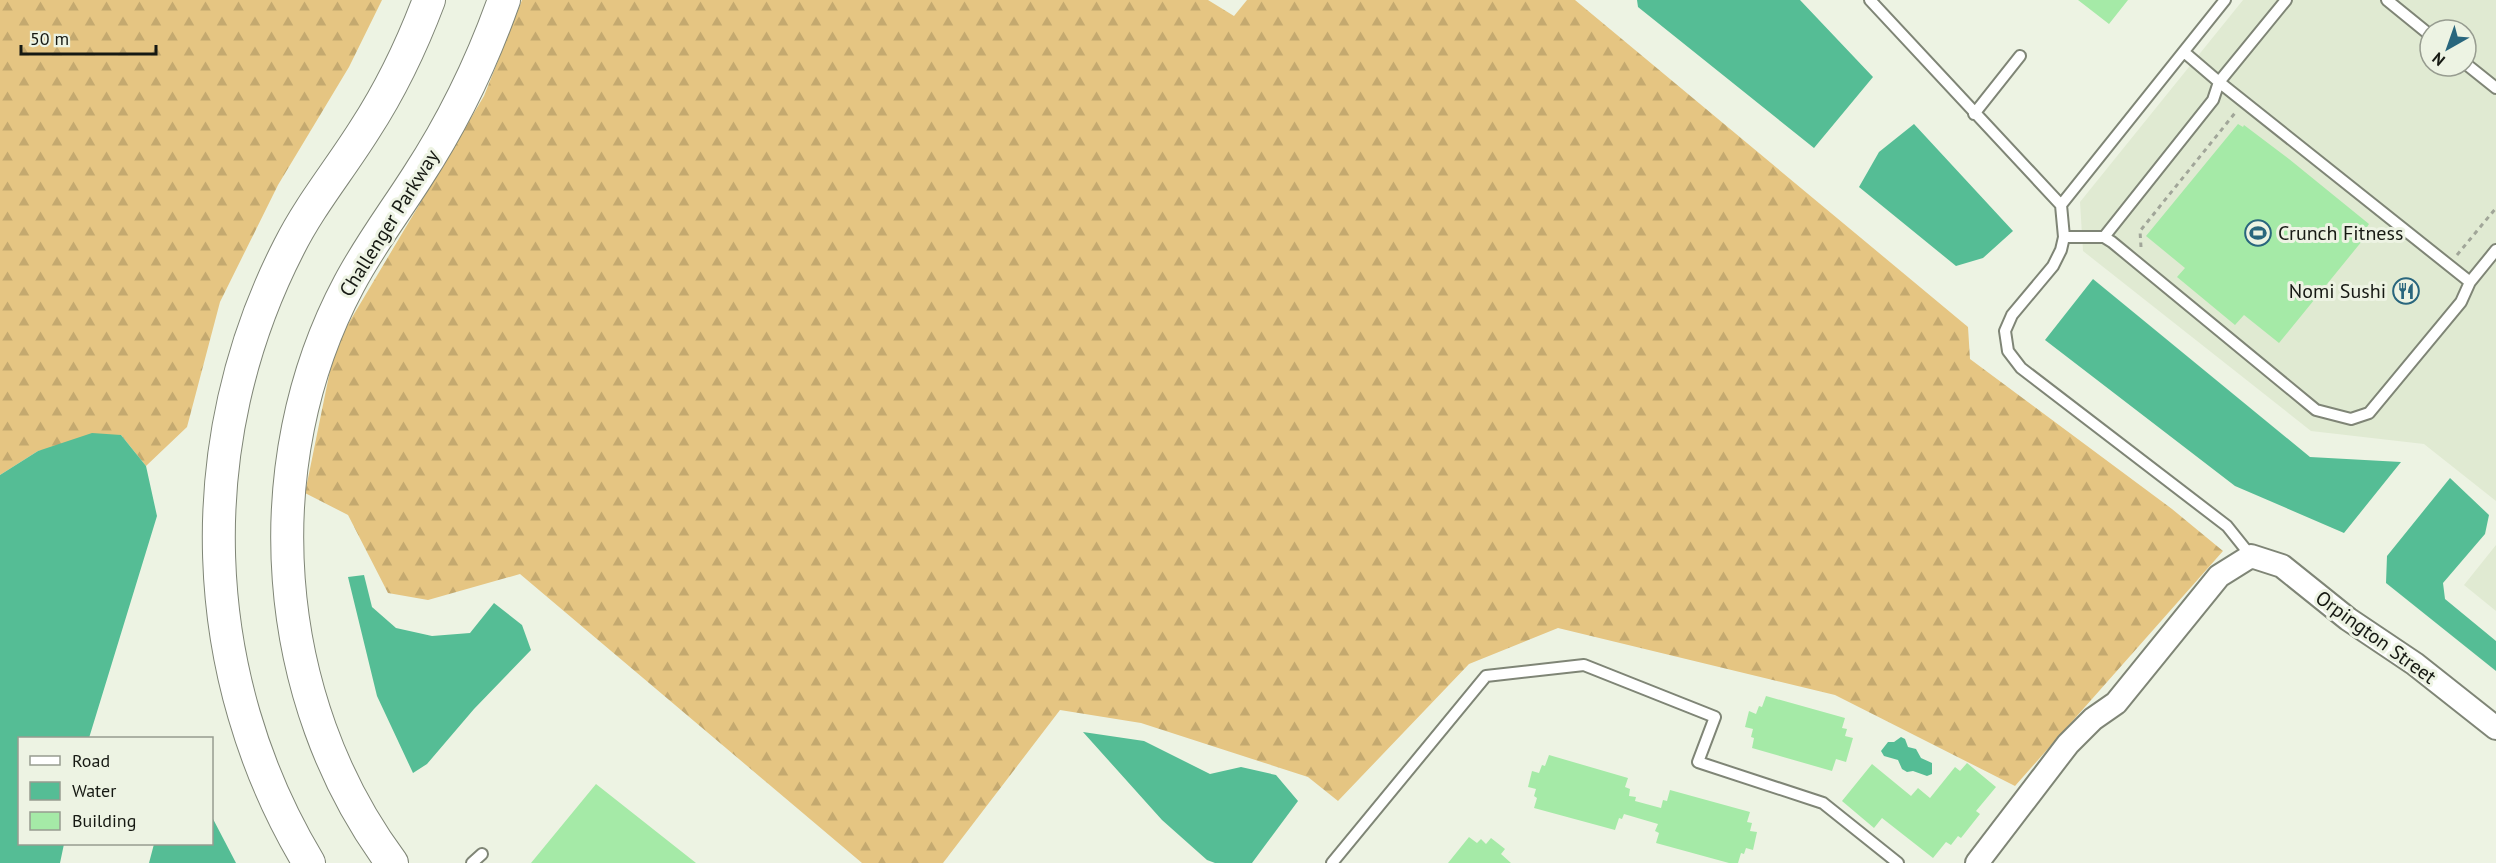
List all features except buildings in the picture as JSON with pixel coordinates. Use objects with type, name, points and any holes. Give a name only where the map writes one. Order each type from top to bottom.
[{"type":"main road","points":[[309,863],[283,817],[257,757],[245,723],[230,661],[221,600],[218,555],[218,506],[224,444],[232,402],[248,346],[281,262],[304,219],[365,129],[388,89],[429,0]]},
{"type":"main road","name":"Challenger Parkway","points":[[392,863],[364,821],[339,772],[321,729],[303,670],[292,612],[287,548],[293,459],[308,387],[337,308],[373,241],[418,176],[451,120],[476,71],[504,0]]},
{"type":"street","name":"Orpington Street","points":[[2251,556],[2282,566],[2348,619],[2415,664],[2496,728]]},
{"type":"street","points":[[1977,863],[2068,744],[2093,719],[2116,703],[2219,576],[2251,556]]},
{"type":"lane","points":[[1870,0],[2061,205],[2064,237],[2053,266],[2012,315],[2005,331],[2008,351],[2021,368],[2228,526],[2251,556]]},
{"type":"lane","points":[[2061,205],[2225,0]]},
{"type":"lane","points":[[2104,237],[2213,100],[2219,82],[2286,0]]},
{"type":"lane","points":[[2387,0],[2418,25]]},
{"type":"lane","points":[[2184,52],[2470,282]]},
{"type":"lane","points":[[1974,114],[2020,56]]},
{"type":"lane","points":[[2478,74],[2496,88]]},
{"type":"lane","points":[[2064,237],[2104,237],[2316,410],[2351,419],[2369,413],[2462,302],[2470,282],[2496,250]]},
{"type":"lane","points":[[1332,863],[1486,676],[1584,665],[1715,717],[1698,762],[1822,802],[1898,863]]},
{"type":"lane","points":[[472,863],[482,854]]},
{"type":"path","points":[[2141,256],[2140,231],[2236,112]]},
{"type":"path","points":[[2449,266],[2496,207]]},
{"type":"shaded area","points":[[2243,0],[2496,0],[2496,501],[2424,444],[2311,431],[2083,251],[2080,202]]},
{"type":"shaded area","points":[[2496,545],[2496,611],[2464,585]]},
{"type":"green space","points":[[0,0],[382,0],[349,67],[278,185],[220,302],[187,427],[146,466],[121,435],[38,451],[0,475]]},
{"type":"green space","points":[[522,0],[1208,0],[1234,16],[1247,0],[1575,0],[1968,327],[1970,359],[2172,509],[2223,551],[2015,786],[1835,695],[1558,628],[1469,664],[1338,801],[1308,777],[1141,723],[1060,710],[943,863],[862,863],[520,574],[428,600],[388,593],[348,515],[305,493],[335,346],[484,96]]},
{"type":"water","points":[[1637,0],[1800,0],[1873,77],[1814,148],[1638,7]]},
{"type":"water","points":[[1914,124],[2013,231],[1983,258],[1956,266],[1859,187],[1879,152]]},
{"type":"water","points":[[2093,279],[2310,457],[2401,462],[2344,533],[2235,486],[2045,340]]},
{"type":"water","points":[[92,433],[121,435],[146,466],[157,516],[89,737],[18,737],[18,845],[64,845],[60,863],[0,863],[0,475],[38,451]]},
{"type":"water","points":[[2450,478],[2489,515],[2485,534],[2443,583],[2445,599],[2496,641],[2496,671],[2386,583],[2387,556]]},
{"type":"water","points":[[364,575],[372,607],[396,628],[432,636],[470,633],[494,603],[522,625],[531,650],[474,709],[427,764],[413,773],[377,696],[348,577]]},
{"type":"water","points":[[1083,732],[1144,741],[1210,774],[1241,767],[1276,775],[1298,801],[1252,863],[1215,863],[1207,860],[1162,820]]},
{"type":"water","points":[[1901,737],[1905,739],[1908,747],[1916,749],[1921,758],[1932,763],[1932,774],[1927,776],[1913,771],[1907,772],[1902,769],[1898,760],[1884,756],[1881,751],[1888,742],[1894,742]]},
{"type":"water","points":[[213,819],[236,863],[149,863],[154,845],[213,845]]},
{"type":"place","name":"Crunch Fitness","points":[[2258,233]]},
{"type":"place","name":"Nomi Sushi","points":[[2406,291]]}]
